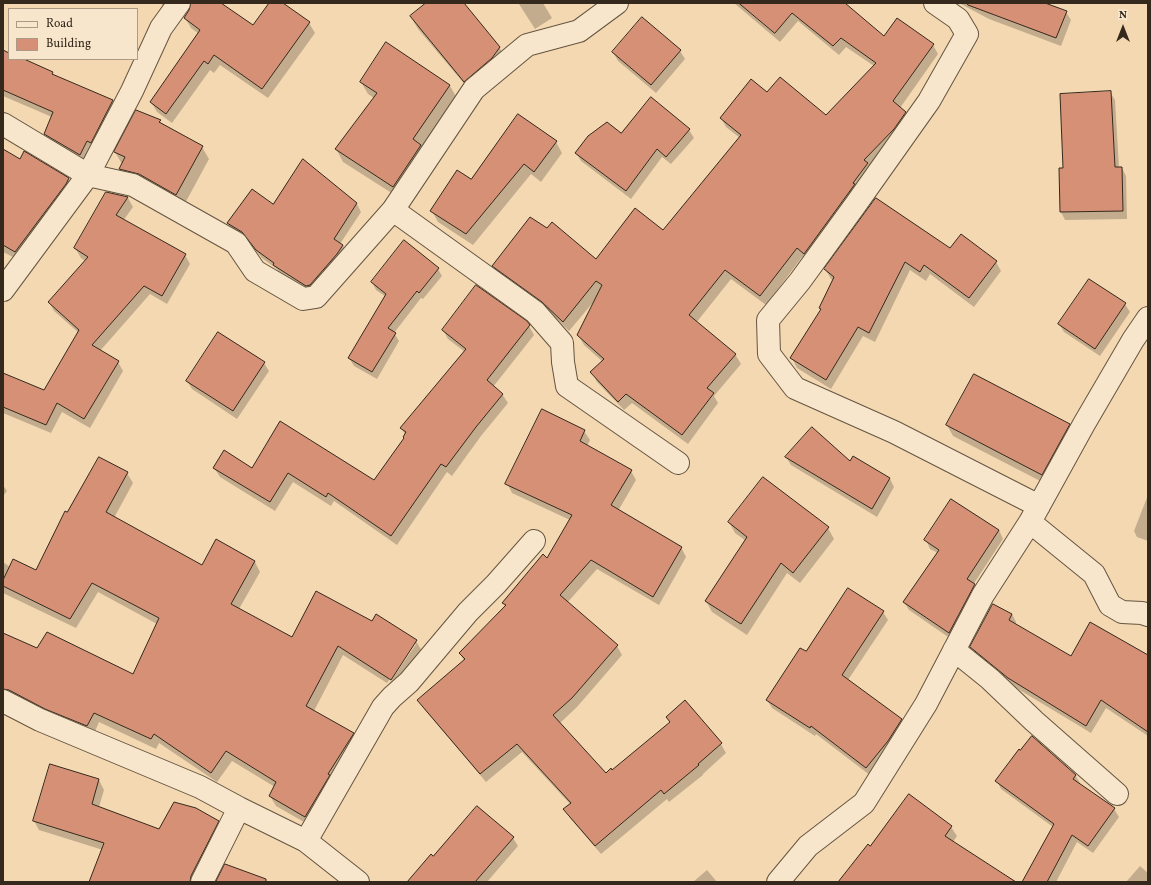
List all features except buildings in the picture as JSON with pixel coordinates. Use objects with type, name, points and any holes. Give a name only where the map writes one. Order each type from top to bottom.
[{"type":"street","points":[[3,290],[88,175],[132,91],[162,28],[178,3]]},
{"type":"street","points":[[3,124],[88,175],[133,185],[204,224],[236,243],[255,272],[303,299],[316,297],[393,210],[474,89],[527,45],[579,31],[617,3]]},
{"type":"street","points":[[935,3],[958,19],[967,34],[920,114],[800,281],[768,320],[769,354],[795,388],[894,432],[1034,514],[1094,574],[1110,605],[1122,612],[1142,613],[1148,615]]},
{"type":"street","points":[[393,210],[535,312],[562,343],[563,362],[568,386],[678,463]]},
{"type":"street","points":[[788,878],[808,846],[864,803],[926,704],[983,595],[1034,514],[1084,424],[1133,340],[1148,318]]},
{"type":"street","points":[[306,840],[383,707],[409,682],[468,612],[496,584],[534,541]]},
{"type":"street","points":[[954,650],[990,679],[1034,721],[1117,794]]},
{"type":"street","points":[[3,701],[40,720],[200,787],[239,808],[306,840],[358,882]]},
{"type":"street","points":[[202,882],[239,808]]}]
